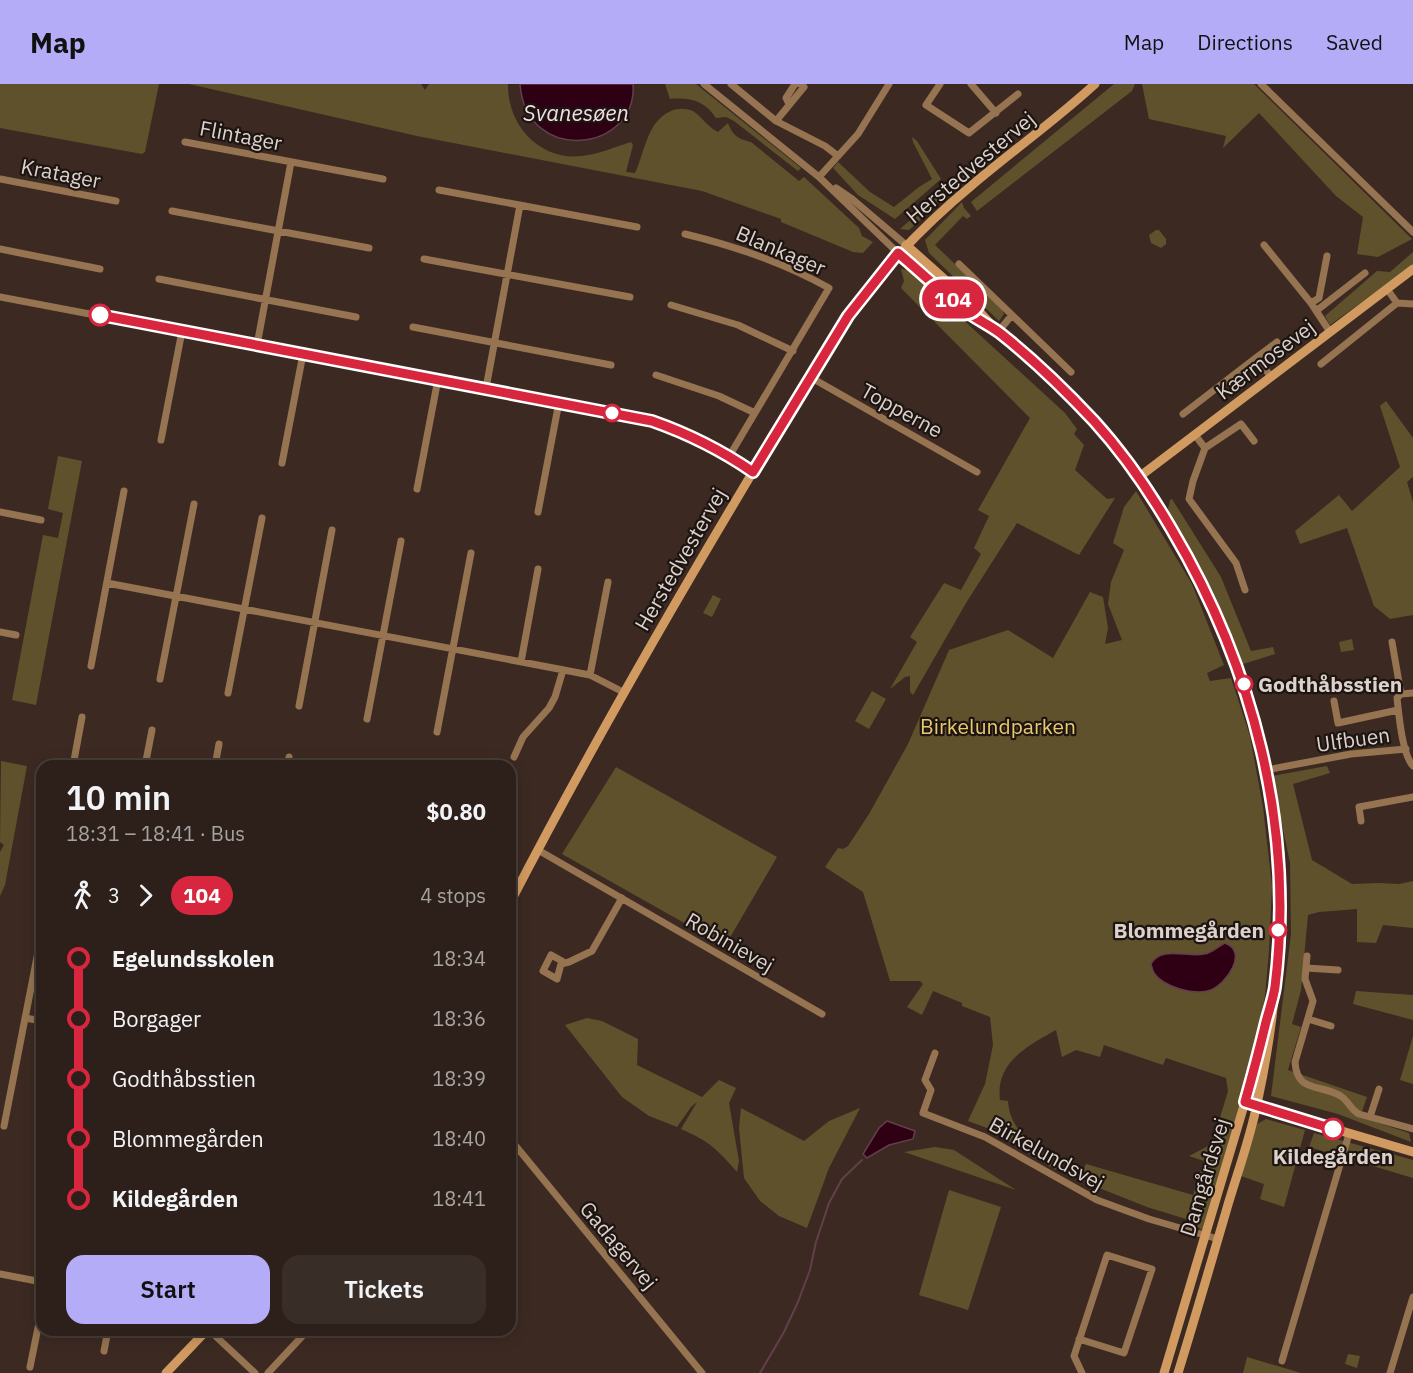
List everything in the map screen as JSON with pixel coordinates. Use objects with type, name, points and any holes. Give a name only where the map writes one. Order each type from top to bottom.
[{"type":"street","points":[[704,84],[819,177],[898,253]]},
{"type":"street","points":[[731,84],[776,121],[825,146],[838,156]]},
{"type":"street","points":[[789,104],[786,98],[795,84]]},
{"type":"street","points":[[776,121],[804,87],[800,84]]},
{"type":"street","points":[[819,177],[858,134],[889,84]]},
{"type":"street","points":[[940,84],[926,105],[969,134],[1018,94]]},
{"type":"street","name":"Herstedvestervej","points":[[516,892],[623,692],[719,525],[848,316],[906,245],[970,186],[1069,108],[1095,84]]},
{"type":"street","points":[[1261,84],[1413,232]]},
{"type":"street","points":[[973,86],[996,113]]},
{"type":"street","name":"Flintager","points":[[185,142],[383,179]]},
{"type":"street","name":"Flintager","points":[[257,345],[291,162]]},
{"type":"street","points":[[819,177],[852,199],[906,245]]},
{"type":"street","name":"Kratager","points":[[0,179],[116,201]]},
{"type":"street","points":[[439,190],[638,227]]},
{"type":"street","points":[[486,388],[520,205]]},
{"type":"street","points":[[172,211],[369,248]]},
{"type":"street","name":"Blankager","points":[[685,234],[727,244],[762,256],[829,288],[730,455]]},
{"type":"street","name":"Damgårdsvej","points":[[906,245],[1083,409],[1139,477],[1180,543],[1215,611],[1245,686],[1266,770],[1274,819],[1279,893],[1274,989],[1257,1106],[1178,1373]]},
{"type":"street","points":[[1264,245],[1311,303],[1330,332]]},
{"type":"street","points":[[0,249],[100,269]]},
{"type":"street","name":"Damgårdsvej","points":[[898,253],[969,313],[998,332]]},
{"type":"street","points":[[1311,303],[1319,298],[1327,256]]},
{"type":"street","points":[[424,259],[630,297]]},
{"type":"street","points":[[959,264],[1071,372]]},
{"type":"street","name":"Kærmosevej","points":[[1139,477],[1413,269]]},
{"type":"street","points":[[1316,311],[1365,273]]},
{"type":"street","points":[[159,279],[356,317]]},
{"type":"street","points":[[1387,289],[1397,303]]},
{"type":"street","points":[[0,297],[652,421],[696,438],[730,455],[753,472]]},
{"type":"street","points":[[1321,364],[1397,303],[1410,304]]},
{"type":"street","points":[[671,305],[738,326],[793,351]]},
{"type":"street","points":[[998,332],[1012,315]]},
{"type":"street","points":[[413,327],[611,365]]},
{"type":"street","points":[[161,440],[182,331]]},
{"type":"street","points":[[1183,414],[1277,342]]},
{"type":"street","points":[[282,463],[303,354]]},
{"type":"street","points":[[1257,357],[1271,377]]},
{"type":"street","points":[[656,375],[720,396],[755,413]]},
{"type":"street","name":"Topperne","points":[[810,377],[977,472]]},
{"type":"street","points":[[417,489],[438,379]]},
{"type":"street","points":[[538,512],[559,402]]},
{"type":"street","points":[[1245,590],[1236,563],[1189,499],[1205,448],[1241,424],[1254,441]]},
{"type":"street","points":[[1194,435],[1205,448]]},
{"type":"street","points":[[91,666],[124,491]]},
{"type":"street","points":[[160,679],[194,504]]},
{"type":"street","points":[[0,512],[41,520]]},
{"type":"street","points":[[228,693],[262,518]]},
{"type":"street","points":[[299,706],[332,530]]},
{"type":"street","points":[[367,719],[401,541]]},
{"type":"street","points":[[437,732],[471,553]]},
{"type":"street","points":[[521,662],[538,569]]},
{"type":"street","points":[[590,675],[608,582]]},
{"type":"street","points":[[107,583],[590,675],[623,692]]},
{"type":"street","points":[[0,632],[16,635]]},
{"type":"street","points":[[1392,642],[1401,694],[1413,693]]},
{"type":"street","points":[[514,757],[523,737],[549,708],[555,697],[562,670]]},
{"type":"street","name":"Ulfbuen","points":[[1266,770],[1351,754],[1406,749],[1398,710],[1397,698],[1401,694]]},
{"type":"street","name":"Ulfbuen","points":[[1334,701],[1338,723],[1398,710]]},
{"type":"street","points":[[74,760],[82,717]]},
{"type":"street","points":[[145,760],[152,730]]},
{"type":"street","points":[[216,760],[219,744]]},
{"type":"street","points":[[1406,749],[1409,762],[1413,766]]},
{"type":"street","points":[[1361,821],[1359,807],[1413,797]]},
{"type":"street","name":"Robinievej","points":[[538,850],[822,1014]]},
{"type":"street","points":[[561,964],[592,951],[622,898]]},
{"type":"street","points":[[1307,956],[1307,986],[1313,1000],[1295,1062],[1300,1078],[1306,1085],[1344,1098],[1352,1110],[1413,1129]]},
{"type":"street","points":[[4,1126],[36,962]]},
{"type":"street","points":[[1306,969],[1338,970]]},
{"type":"street","name":"Damgårdsvej","points":[[1164,1373],[1245,1102],[1274,989]]},
{"type":"street","points":[[25,1018],[36,1020]]},
{"type":"street","points":[[1308,1019],[1331,1026]]},
{"type":"street","name":"Birkelundsvej","points":[[935,1053],[925,1080],[931,1090],[923,1113],[985,1137],[1097,1200],[1140,1216],[1218,1239]]},
{"type":"street","points":[[1370,1117],[1379,1089]]},
{"type":"street","points":[[1245,1102],[1413,1152]]},
{"type":"street","points":[[1282,1361],[1349,1134]]},
{"type":"street","name":"Gadagervej","points":[[516,1146],[702,1373]]},
{"type":"street","points":[[1079,1339],[1124,1353],[1152,1269],[1107,1255],[1079,1339],[1074,1356],[1082,1373]]},
{"type":"street","points":[[0,1274],[36,1281]]},
{"type":"street","points":[[1390,1373],[1413,1297]]},
{"type":"street","points":[[30,1367],[36,1336]]},
{"type":"street","points":[[104,1351],[107,1336]]},
{"type":"street","points":[[166,1373],[202,1336]]},
{"type":"street","points":[[215,1336],[255,1373]]},
{"type":"street","points":[[268,1373],[302,1336]]},
{"type":"green space","points":[[0,84],[159,84],[145,152],[142,154],[0,128]]},
{"type":"green space","points":[[189,84],[421,84],[425,90],[429,84],[508,84],[513,113],[528,137],[539,146],[566,156],[582,156],[631,142],[633,145],[626,172],[635,173],[648,138],[657,122],[673,110],[687,109],[693,111],[718,132],[728,123],[736,136],[751,142],[799,181],[804,177],[859,228],[862,236],[873,242],[863,253],[853,252],[781,222],[781,219],[702,191],[417,136]]},
{"type":"green space","points":[[665,84],[696,84],[801,168],[798,171],[734,121],[726,117],[716,118],[702,104],[684,99],[670,99]]},
{"type":"green space","points":[[1114,84],[1135,84],[1132,91],[977,211],[971,202]]},
{"type":"green space","points":[[1142,84],[1254,84],[1412,239],[1378,257],[1357,254],[1363,217],[1336,196],[1259,113],[1223,148],[1226,136],[1149,119]]},
{"type":"green space","points":[[912,137],[917,141],[941,179],[895,219],[858,195],[833,168],[838,162],[870,192],[894,207],[932,179]]},
{"type":"green space","points":[[1001,146],[1003,148],[957,186],[954,183]]},
{"type":"green space","points":[[947,188],[951,192],[909,230],[900,229]]},
{"type":"green space","points":[[962,202],[971,216],[967,219],[963,216],[935,245],[1002,309],[1004,314],[999,321],[929,253],[925,240]]},
{"type":"green space","points":[[1159,230],[1166,239],[1166,244],[1161,248],[1151,243],[1149,235]]},
{"type":"green space","points":[[1413,252],[1413,265],[1330,325],[1325,316],[1377,271],[1390,272]]},
{"type":"green space","points":[[901,269],[909,270],[1065,413],[1077,429],[1074,434],[1084,445],[1075,470],[1107,499],[1115,498],[1079,555],[1017,523],[966,603],[913,695],[910,692],[910,676],[905,677],[890,689],[917,642],[910,637],[944,583],[961,590],[981,554],[974,548],[989,516],[978,510],[1030,418],[901,288],[904,281]]},
{"type":"green space","points":[[1386,401],[1413,438],[1413,477],[1407,482],[1413,502],[1413,615],[1390,619],[1374,606],[1347,528],[1300,544],[1295,531],[1339,495],[1352,511],[1400,467],[1380,406]]},
{"type":"green space","points":[[58,456],[82,461],[36,705],[12,700],[43,535],[58,538],[63,513],[48,509]]},
{"type":"green space","name":"Birkelundparken","points":[[1136,491],[1192,584],[1224,665],[1207,673],[1210,681],[1231,678],[1250,736],[1263,807],[1272,886],[1265,996],[1253,1061],[1202,1230],[1186,1219],[1147,1207],[1079,1180],[1086,1164],[1193,1195],[1204,1161],[1189,1156],[1212,1144],[1228,1091],[1226,1078],[1166,1058],[1163,1065],[1104,1045],[1100,1057],[1076,1050],[1062,1057],[1056,1030],[1034,1042],[1015,1057],[1003,1076],[1000,1100],[1008,1101],[1013,1120],[1024,1136],[1057,1156],[1056,1170],[987,1128],[968,1121],[985,1084],[993,1045],[990,1017],[933,991],[922,1015],[907,1007],[923,984],[920,981],[890,981],[863,892],[825,867],[838,848],[843,849],[848,846],[869,814],[908,744],[949,650],[1008,630],[1053,658],[1090,592],[1103,597],[1108,628],[1105,644],[1122,640],[1108,604],[1111,582],[1124,550],[1113,543],[1124,507]]},
{"type":"green space","points":[[1172,499],[1221,577],[1251,651],[1273,647],[1275,654],[1243,664],[1217,604],[1168,509]]},
{"type":"green space","points":[[713,595],[721,599],[712,617],[703,613]]},
{"type":"green space","points":[[1352,639],[1354,650],[1341,652],[1339,642]]},
{"type":"green space","points":[[872,691],[886,699],[869,729],[855,721]]},
{"type":"green space","points":[[1,761],[27,766],[5,885],[0,896],[0,852],[4,845],[0,842]]},
{"type":"green space","points":[[1327,766],[1330,773],[1293,784],[1312,860],[1352,884],[1399,884],[1413,881],[1413,928],[1383,925],[1376,943],[1357,942],[1357,909],[1308,915],[1301,990],[1292,1024],[1301,1027],[1288,1070],[1367,1097],[1360,1117],[1409,1133],[1411,1142],[1338,1114],[1271,1096],[1291,934],[1290,863],[1272,776]]},
{"type":"green space","points":[[616,767],[777,857],[725,946],[562,854]]},
{"type":"green space","points":[[1356,991],[1413,995],[1413,1020],[1353,1004]]},
{"type":"green space","points":[[587,1018],[602,1021],[638,1039],[637,1065],[702,1097],[719,1080],[736,1088],[729,1103],[739,1161],[737,1172],[712,1147],[681,1129],[697,1102],[677,1127],[649,1116],[622,1097],[565,1025]]},
{"type":"green space","points":[[1413,1036],[1413,1084],[1400,1080]]},
{"type":"green space","points":[[741,1108],[804,1141],[829,1121],[860,1108],[829,1168],[807,1228],[779,1216],[760,1201],[744,1178],[739,1128]]},
{"type":"green space","points":[[1266,1119],[1305,1130],[1284,1207],[1260,1199],[1264,1184],[1241,1176],[1257,1124]]},
{"type":"green space","points":[[1314,1133],[1413,1160],[1413,1178],[1309,1147]]},
{"type":"green space","points":[[935,1147],[954,1150],[1016,1190],[904,1152]]},
{"type":"green space","points":[[949,1190],[1001,1207],[968,1310],[919,1295]]},
{"type":"green space","points":[[1348,1354],[1360,1356],[1357,1368],[1345,1364]]},
{"type":"green space","points":[[1247,1357],[1301,1373],[1243,1373]]},
{"type":"water","name":"Svanesøen","points":[[520,84],[633,84],[630,107],[618,124],[601,136],[581,140],[560,138],[541,128],[527,110]]},
{"type":"water","points":[[1225,943],[1232,947],[1235,953],[1233,968],[1217,987],[1211,990],[1197,992],[1180,989],[1158,978],[1153,971],[1151,964],[1161,955],[1204,954]]},
{"type":"water","points":[[887,1121],[915,1131],[913,1139],[889,1145],[867,1158],[863,1154],[879,1128]]},
{"type":"waterway","points":[[760,1373],[784,1332],[798,1302],[810,1270],[816,1242],[829,1203],[842,1179],[862,1160]]},
{"type":"bus line","name":"104","points":[[100,315],[652,421],[682,431],[712,445],[753,472],[848,316],[898,253],[969,313],[998,332],[1026,355],[1083,409],[1139,477],[1201,582],[1245,686],[1266,770],[1276,834],[1279,893],[1278,949],[1274,989],[1245,1102],[1333,1129]]},
{"type":"place","name":"Godthåbsstien","points":[[1244,684]]},
{"type":"place","name":"Blommegården","points":[[1278,930]]},
{"type":"place","name":"Kildegården","points":[[1333,1129]]}]
